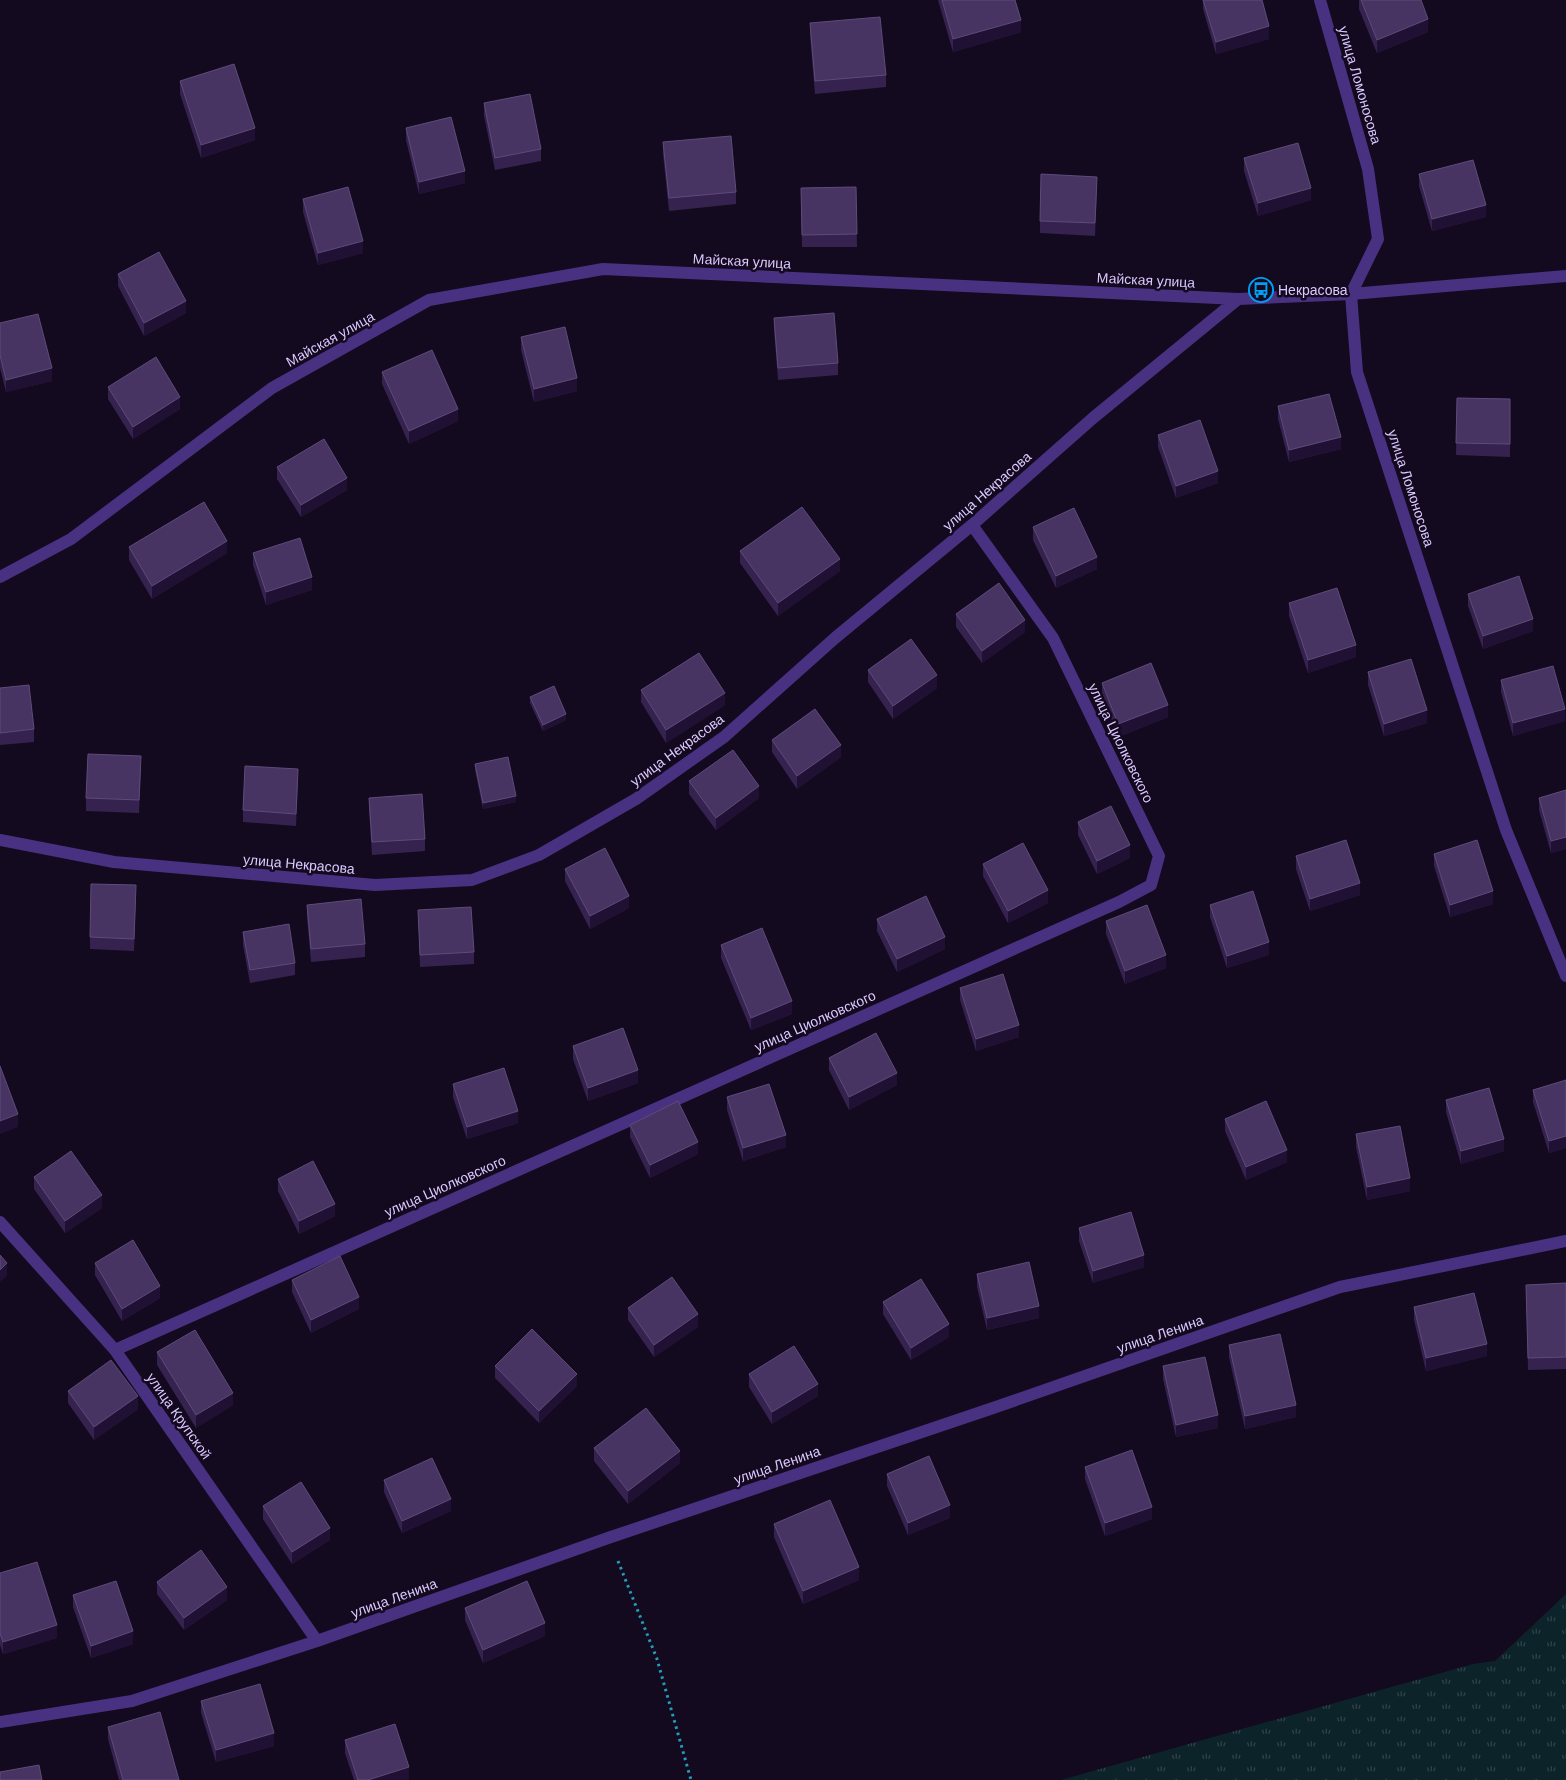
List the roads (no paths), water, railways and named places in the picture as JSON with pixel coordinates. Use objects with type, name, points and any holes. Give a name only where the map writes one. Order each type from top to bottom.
[{"type":"street","name":"улица Ломоносова","points":[[1320,0],[1368,169],[1378,239],[1351,294],[1357,372],[1506,830],[1566,976]]},
{"type":"street","name":"Майская улица","points":[[0,578],[71,539],[272,388],[429,300],[603,269],[1238,299],[1351,294],[1566,276]]},
{"type":"street","name":"улица Некрасова","points":[[0,840],[114,862],[375,885],[472,880],[539,855],[636,799],[708,748],[972,525],[1093,418],[1238,299]]},
{"type":"street","name":"улица Циолковского","points":[[115,1350],[1110,906],[1151,885],[1159,856],[1053,638],[972,525]]},
{"type":"street","name":"улица Крупской","points":[[0,1222],[115,1350],[317,1641]]},
{"type":"street","name":"улица Ленина","points":[[0,1722],[132,1701],[317,1641],[608,1538],[984,1411],[1340,1287],[1566,1241]]},
{"type":"place","name":"Некрасова","points":[[1261,290]]}]
